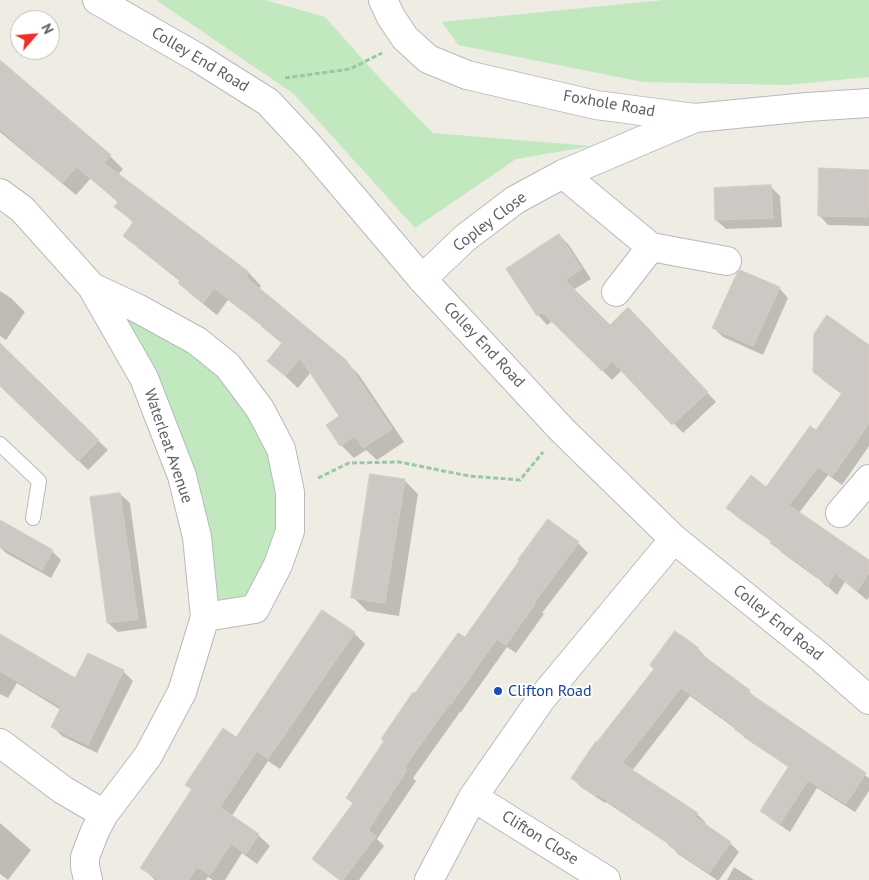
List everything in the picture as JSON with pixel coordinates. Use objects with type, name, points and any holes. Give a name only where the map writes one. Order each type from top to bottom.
[{"type":"street","name":"Colley End Road","points":[[97,0],[198,58],[268,102],[310,147],[422,278],[562,430],[674,539],[819,656],[869,700]]},
{"type":"street","name":"Foxhole Road","points":[[383,0],[405,38],[428,59],[466,74],[596,105],[695,118],[869,103]]},
{"type":"street","name":"Copley Close","points":[[422,278],[465,238],[515,200],[563,174],[695,118]]},
{"type":"street","points":[[563,174],[652,247],[727,261]]},
{"type":"street","name":"Waterleat Avenue","points":[[0,193],[22,209],[92,287],[144,378],[182,476],[197,537],[205,617],[182,692],[148,756],[104,814],[95,831],[85,857],[86,879]]},
{"type":"street","points":[[616,292],[652,247]]},
{"type":"street","name":"Waterleat Avenue","points":[[92,287],[137,308],[197,341],[228,366],[260,409],[281,448],[290,492],[290,531],[278,565],[255,609],[205,617]]},
{"type":"street","points":[[840,513],[869,479]]},
{"type":"street","points":[[429,880],[474,797],[542,698],[674,539]]},
{"type":"street","points":[[0,743],[62,790],[104,814]]},
{"type":"street","name":"Clifton Close","points":[[474,797],[606,880]]},
{"type":"lane","points":[[0,444],[39,481],[33,518]]},
{"type":"path","points":[[245,87],[297,76],[350,69],[374,58],[405,38]]},
{"type":"path","points":[[290,492],[349,463],[399,462],[469,476],[520,480],[562,430]]},
{"type":"green space","points":[[156,0],[265,0],[325,17],[385,84],[433,133],[592,146],[516,159],[415,228],[294,94]]},
{"type":"green space","points":[[664,0],[869,0],[869,77],[788,85],[643,82],[458,45],[442,22]]},
{"type":"green space","points":[[92,287],[228,366],[290,492],[255,609],[205,617],[197,537]]},
{"type":"building","points":[[0,60],[111,155],[104,163],[249,272],[246,277],[346,360],[392,429],[363,448],[355,436],[340,446],[326,425],[339,416],[300,358],[285,376],[267,361],[282,343],[262,325],[214,288],[203,303],[178,283],[181,280],[123,236],[134,221],[114,207],[118,202],[77,167],[62,183],[0,129]]},
{"type":"building","points":[[819,168],[869,170],[868,217],[818,216]]},
{"type":"building","points":[[771,185],[773,218],[715,220],[714,188]]},
{"type":"building","points":[[559,234],[582,269],[565,280],[610,325],[628,307],[708,392],[672,425],[612,361],[602,371],[542,312],[537,316],[506,269]]},
{"type":"building","points":[[740,270],[780,287],[753,346],[712,328]]},
{"type":"building","points":[[827,315],[869,345],[869,423],[832,477],[818,467],[789,505],[869,560],[869,573],[857,591],[835,573],[827,587],[814,574],[770,543],[771,541],[726,508],[751,475],[766,487],[810,426],[816,430],[842,393],[813,372],[814,334]]},
{"type":"building","points":[[0,343],[99,440],[78,461],[0,386]]},
{"type":"building","points":[[370,474],[405,479],[385,603],[351,598]]},
{"type":"building","points":[[120,493],[138,619],[107,623],[90,497]]},
{"type":"building","points":[[548,519],[579,542],[506,645],[497,639],[404,768],[407,770],[368,830],[376,836],[343,880],[340,880],[312,859],[353,803],[346,798],[384,741],[381,739],[413,692],[415,693],[458,633],[465,637]]},
{"type":"building","points":[[0,520],[53,550],[42,570],[0,546]]},
{"type":"building","points":[[322,610],[355,632],[268,759],[257,751],[220,807],[259,834],[246,854],[231,843],[210,875],[197,867],[188,880],[159,880],[140,868],[192,789],[185,785],[223,728],[236,737]]},
{"type":"building","points":[[675,631],[699,648],[697,651],[750,690],[748,692],[866,773],[846,804],[808,780],[780,824],[760,811],[789,766],[734,729],[736,727],[681,688],[622,763],[698,813],[695,817],[731,842],[709,873],[668,845],[669,843],[571,778],[596,741],[654,669],[650,665]]},
{"type":"building","points":[[0,634],[75,678],[88,653],[124,670],[88,745],[51,727],[61,707],[0,671]]},
{"type":"place","name":"Clifton Road","points":[[498,691]]}]
